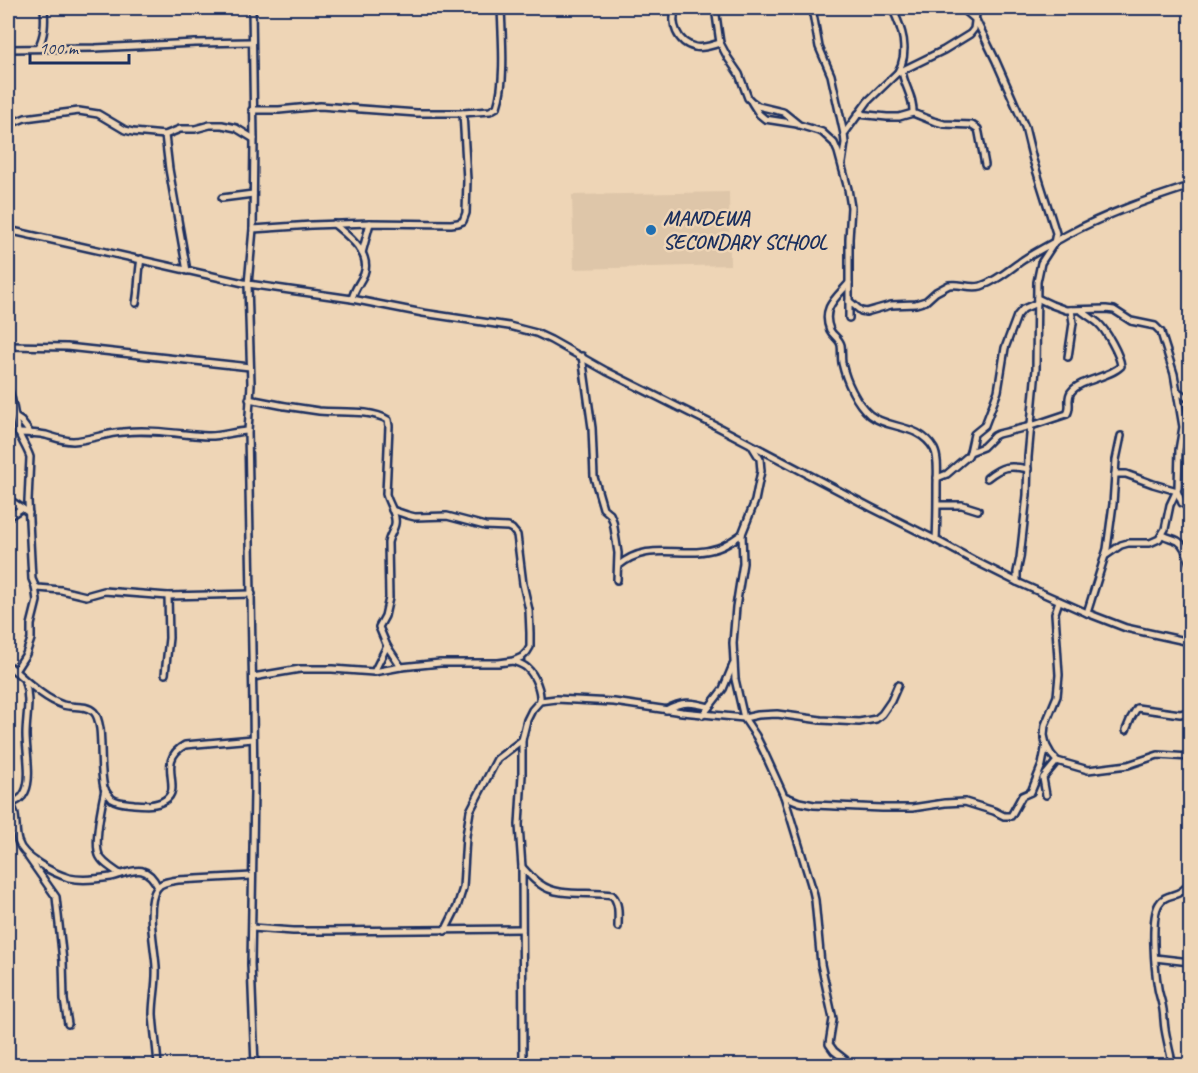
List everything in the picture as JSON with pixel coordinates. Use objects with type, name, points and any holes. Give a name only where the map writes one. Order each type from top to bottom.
[{"type":"street","points":[[38,48],[43,39],[45,27],[44,8]]},
{"type":"street","points":[[252,8],[254,139],[253,229],[248,284],[250,367],[248,431],[253,677],[252,972],[255,1065]]},
{"type":"street","points":[[252,110],[320,106],[395,112],[490,111],[497,107],[500,98],[501,8]]},
{"type":"street","points":[[676,8],[673,19],[676,33],[688,45],[699,48],[720,43]]},
{"type":"street","points":[[715,8],[720,43],[739,74],[748,98],[759,114],[765,119],[822,132],[830,138],[838,152],[851,207],[849,318]]},
{"type":"street","points":[[812,8],[819,47],[831,75],[844,134],[842,165]]},
{"type":"street","points":[[892,8],[900,25],[904,47],[899,72],[912,97],[913,113]]},
{"type":"street","points":[[962,8],[976,20],[1025,127],[1056,236],[1039,272],[1036,369],[1026,503],[1017,582]]},
{"type":"street","points":[[844,134],[868,101],[899,72],[944,50],[970,34],[974,29],[976,14],[980,8]]},
{"type":"street","points":[[8,49],[251,42]]},
{"type":"street","points":[[751,101],[783,112],[799,125]]},
{"type":"street","points":[[8,125],[25,118],[79,111],[98,114],[129,132],[165,135],[180,129],[222,125],[236,128],[254,139]]},
{"type":"street","points":[[253,229],[370,223],[451,224],[463,221],[466,213],[466,180],[463,113]]},
{"type":"street","points":[[858,114],[899,117],[913,113],[944,124],[972,125],[979,133],[985,165]]},
{"type":"street","points":[[165,135],[187,271]]},
{"type":"street","points":[[849,301],[861,310],[871,311],[891,305],[922,303],[952,284],[980,286],[1083,227],[1191,186]]},
{"type":"street","points":[[222,198],[253,194]]},
{"type":"street","points":[[362,254],[370,223]]},
{"type":"street","points":[[334,224],[356,245],[365,264],[364,275],[353,291],[352,299]]},
{"type":"street","points":[[8,230],[248,284],[352,299],[524,329],[551,340],[606,371],[667,400],[973,560],[1059,601],[1134,631],[1190,642],[1188,634],[1191,627]]},
{"type":"street","points":[[136,303],[141,259]]},
{"type":"street","points":[[849,283],[828,307],[830,328],[840,342],[844,369],[850,386],[862,406],[880,421],[920,434],[932,446],[937,457],[936,540]]},
{"type":"street","points":[[1037,300],[1071,310],[1114,310],[1131,321],[1152,325],[1158,328],[1167,352],[1183,427],[1179,450],[1179,479],[1177,491],[1170,505],[1166,529],[1158,540],[1150,543],[1133,542],[1121,545],[1105,556]]},
{"type":"street","points":[[937,478],[947,474],[968,456],[974,434],[985,424],[998,391],[1005,348],[1017,316],[1037,300]]},
{"type":"street","points":[[1068,357],[1073,323],[1071,310]]},
{"type":"street","points":[[970,452],[983,447],[994,436],[1067,414],[1070,409],[1069,397],[1073,389],[1113,372],[1121,366],[1113,344],[1100,324],[1082,311]]},
{"type":"street","points":[[8,346],[67,347],[250,367]]},
{"type":"street","points":[[582,356],[592,428],[594,477],[603,508],[610,514],[613,521],[618,553],[617,580]]},
{"type":"street","points":[[8,361],[8,369]]},
{"type":"street","points":[[8,388],[18,433],[30,457],[29,513],[32,572],[37,601],[31,625],[31,639],[26,654],[15,671]]},
{"type":"street","points":[[1177,391],[1191,400]]},
{"type":"street","points":[[249,399],[320,411],[372,414],[388,420],[386,494],[395,526],[388,543],[389,598],[385,616],[379,627],[387,646],[401,667]]},
{"type":"street","points":[[15,417],[32,434]]},
{"type":"street","points":[[18,433],[45,435],[72,441],[129,431],[160,431],[208,436],[248,431]]},
{"type":"street","points":[[1087,613],[1105,556],[1121,436]]},
{"type":"street","points":[[751,444],[760,459],[760,477],[742,534],[743,563],[734,626],[737,690],[744,718],[756,736],[784,796],[815,900],[820,964],[833,1019],[828,1044],[853,1065]]},
{"type":"street","points":[[987,478],[998,469],[1005,467],[1028,469]]},
{"type":"street","points":[[1115,474],[1126,474],[1177,491]]},
{"type":"street","points":[[1177,491],[1182,503],[1191,508]]},
{"type":"street","points":[[8,499],[29,513]]},
{"type":"street","points":[[938,505],[962,505],[978,510]]},
{"type":"street","points":[[8,517],[22,508]]},
{"type":"street","points":[[253,677],[300,669],[374,672],[440,663],[498,663],[513,661],[527,652],[530,642],[529,610],[515,531],[508,527],[485,526],[447,516],[415,517],[392,510]]},
{"type":"street","points":[[618,566],[626,559],[641,552],[706,551],[731,542],[742,534]]},
{"type":"street","points":[[1163,534],[1180,542],[1191,564]]},
{"type":"street","points":[[35,586],[86,596],[104,591],[168,596],[252,594]]},
{"type":"street","points":[[165,674],[169,638],[168,596]]},
{"type":"street","points":[[1059,601],[1055,613],[1059,685],[1045,725],[1044,735],[1051,754],[1057,761],[1092,770],[1128,765],[1158,755],[1191,757]]},
{"type":"street","points":[[374,672],[387,646]]},
{"type":"street","points":[[513,661],[527,667],[541,695],[540,701],[526,720],[522,740],[519,825],[522,867],[523,1065]]},
{"type":"street","points":[[703,715],[723,689],[734,663]]},
{"type":"street","points":[[8,665],[56,702],[85,707],[97,715],[105,789],[97,848],[103,862],[120,874]]},
{"type":"street","points":[[25,680],[29,704],[26,736],[27,784],[20,800],[9,803],[16,817],[18,841],[56,897],[68,1024]]},
{"type":"street","points":[[540,701],[556,699],[602,701],[703,715],[744,718],[777,714],[821,720],[868,721],[882,714],[898,685]]},
{"type":"street","points":[[666,710],[685,703],[709,707]]},
{"type":"street","points":[[1126,730],[1137,708],[1180,714],[1191,712]]},
{"type":"street","points":[[105,789],[112,799],[118,802],[155,804],[167,799],[172,793],[170,766],[178,749],[196,743],[253,739]]},
{"type":"street","points":[[445,931],[461,898],[467,822],[470,811],[497,759],[522,740]]},
{"type":"street","points":[[784,796],[814,805],[882,808],[912,808],[965,802],[1009,817],[1022,796],[1029,794],[1032,790],[1042,765],[1046,744]]},
{"type":"street","points":[[1046,795],[1043,778],[1057,761]]},
{"type":"street","points":[[25,854],[51,870],[73,879],[96,879],[141,870],[150,875],[158,886]]},
{"type":"street","points":[[522,867],[548,889],[612,895],[616,898],[618,905],[618,927]]},
{"type":"street","points":[[158,1065],[153,1016],[156,964],[152,925],[153,896],[158,886],[167,882],[252,876]]},
{"type":"street","points":[[1173,1065],[1159,995],[1155,930],[1158,905],[1163,899],[1184,891],[1191,880]]},
{"type":"street","points":[[252,928],[292,931],[522,929]]},
{"type":"street","points":[[1155,958],[1191,962]]},
{"type":"street","points":[[308,1065],[316,1065]]},
{"type":"shaded area","name":"MANDEWA SECONDARY SCHOOL","points":[[729,192],[730,265],[574,269],[572,195]]},
{"type":"place","name":"MANDEWA SECONDARY SCHOOL","points":[[651,230]]}]
